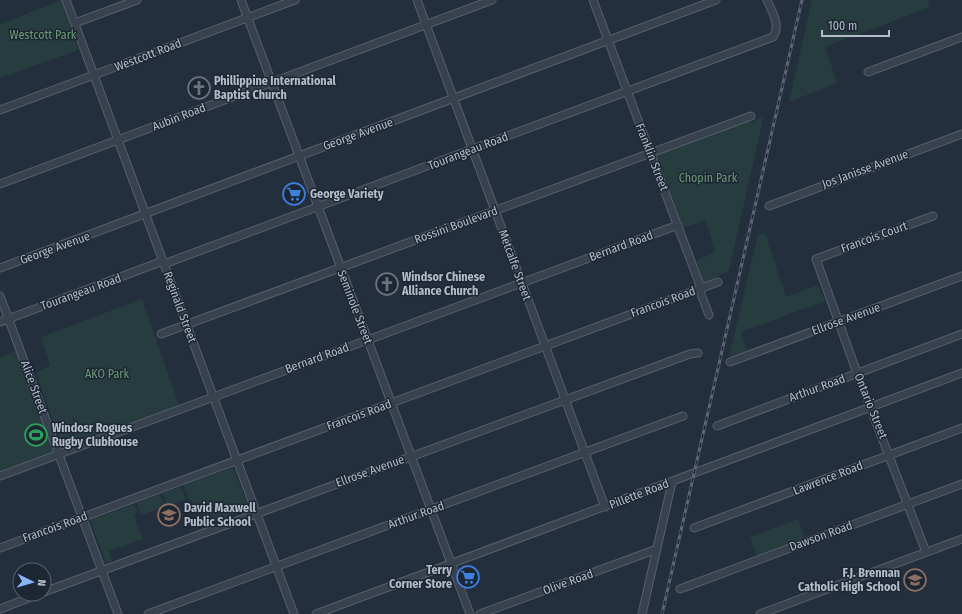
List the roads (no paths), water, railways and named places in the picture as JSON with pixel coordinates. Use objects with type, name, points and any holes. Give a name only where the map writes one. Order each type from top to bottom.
[{"type":"street","name":"Reginald Street","points":[[66,0],[294,614]]},
{"type":"street","points":[[75,23],[137,0]]},
{"type":"street","name":"Seminole Street","points":[[241,0],[450,564],[470,614]]},
{"type":"street","name":"Westcott Road","points":[[0,110],[295,0]]},
{"type":"street","name":"Metcalfe Street","points":[[417,0],[605,507]]},
{"type":"street","name":"Aubin Road","points":[[0,184],[492,0]]},
{"type":"street","name":"Franklin Street","points":[[593,0],[678,225],[701,288],[701,294],[709,315]]},
{"type":"street","name":"George Avenue","points":[[0,268],[716,0]]},
{"type":"street","name":"Tourangeau Road","points":[[0,322],[317,207],[772,37],[777,31],[777,26],[767,0]]},
{"type":"street","points":[[868,72],[962,37]]},
{"type":"street","name":"Rossini Boulevard","points":[[161,334],[751,116]]},
{"type":"street","name":"Jos Janisse Avenue","points":[[769,206],[962,134]]},
{"type":"street","name":"Francois Court","points":[[816,259],[933,216]]},
{"type":"street","name":"Bernard Road","points":[[0,476],[678,225]]},
{"type":"street","name":"Ontario Street","points":[[816,259],[857,373],[890,455],[926,552]]},
{"type":"street","name":"Ellrose Avenue","points":[[730,362],[962,276]]},
{"type":"street","name":"Francois Road","points":[[0,548],[718,282]]},
{"type":"street","name":"Alice Street","points":[[0,296],[118,614]]},
{"type":"street","name":"Arthur Road","points":[[717,426],[962,334]]},
{"type":"street","name":"Ellrose Avenue","points":[[52,589],[690,354],[698,353]]},
{"type":"street","name":"Pillette Road","points":[[316,614],[672,482],[962,372]]},
{"type":"street","name":"Arthur Road","points":[[148,614],[683,416]]},
{"type":"street","name":"Lawrence Road","points":[[694,528],[962,428]]},
{"type":"street","points":[[642,614],[672,482]]},
{"type":"street","name":"Dawson Road","points":[[680,589],[962,484]]},
{"type":"street","points":[[760,614],[962,539]]},
{"type":"street","name":"Olive Road","points":[[480,614],[657,549]]},
{"type":"street","points":[[0,609],[18,602]]},
{"type":"railway","points":[[662,614],[802,0]]},
{"type":"place","name":"Phillippine International Baptist Church","points":[[199,88]]},
{"type":"place","name":"George Variety","points":[[294,194]]},
{"type":"place","name":"Windsor Chinese Alliance Church","points":[[387,284]]},
{"type":"place","name":"Windosr Rogues Rugby Clubhouse","points":[[36,435]]},
{"type":"place","name":"David Maxwell Public School","points":[[169,515]]},
{"type":"place","name":"Terry Corner Store","points":[[468,577]]},
{"type":"place","name":"F.J. Brennan Catholic High School","points":[[915,580]]},
{"type":"park label","name":"Westcott Park","points":[[43,35]]},
{"type":"park label","name":"Chopin Park","points":[[708,178]]},
{"type":"park label","name":"AKO Park","points":[[107,374]]}]
